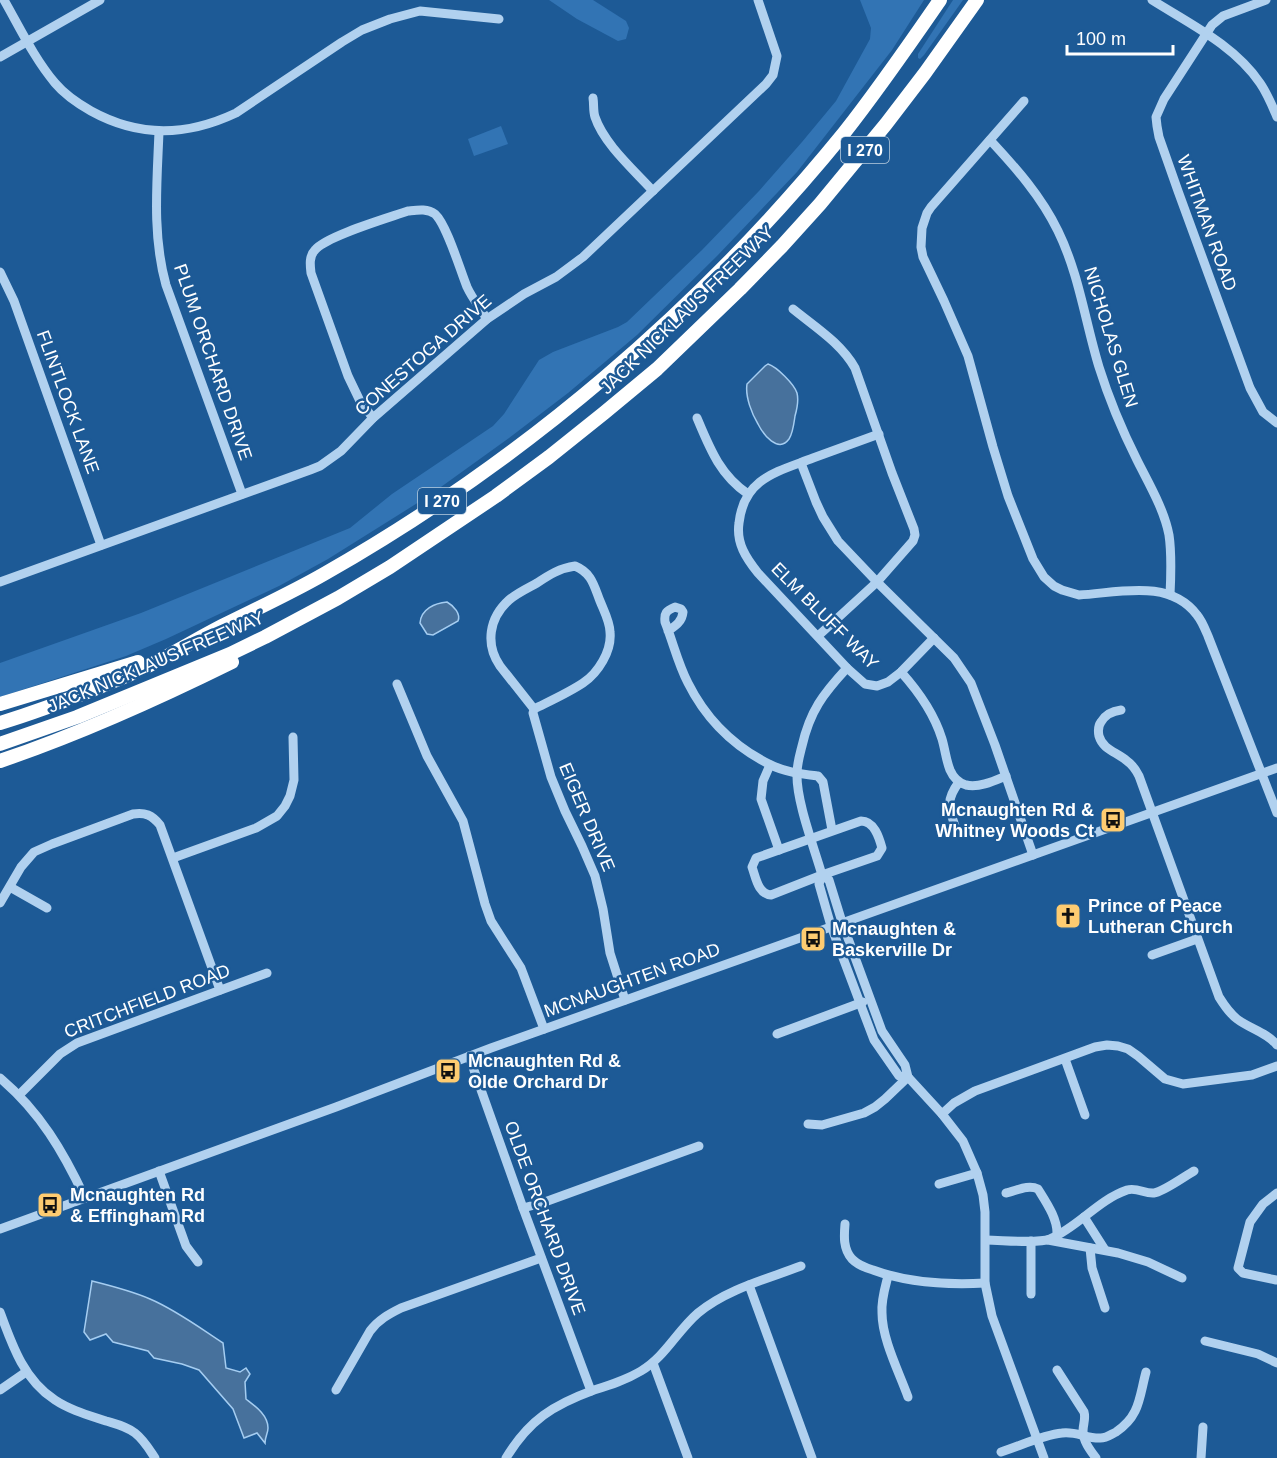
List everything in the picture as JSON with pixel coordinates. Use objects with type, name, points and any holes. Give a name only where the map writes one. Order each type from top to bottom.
[{"type":"highway","name":"JACK NICKLAUS FREEWAY","points":[[0,723],[68,699],[139,670],[273,602],[324,574],[427,511],[531,437],[643,344],[695,295],[784,204],[865,105],[940,0]]},
{"type":"highway","name":"JACK NICKLAUS FREEWAY","points":[[0,744],[77,717],[230,654],[264,637],[338,598],[390,567],[496,496],[549,457],[657,369],[740,289],[820,204],[886,124],[977,0]]},
{"type":"highway","points":[[0,704],[139,662],[220,627]]},
{"type":"highway","points":[[0,761],[82,731],[153,700],[234,661],[264,637]]},
{"type":"street","points":[[4,0],[47,72],[70,98],[114,123],[159,132],[192,129],[236,113],[342,42],[362,30],[390,19],[420,11],[499,19]]},
{"type":"street","points":[[0,57],[100,0]]},
{"type":"street","points":[[419,0],[420,11]]},
{"type":"street","name":"CONESTOGA DRIVE","points":[[0,582],[320,466],[341,451],[373,418],[487,319],[524,294],[567,270],[583,257],[762,89],[773,75],[777,56],[758,0]]},
{"type":"street","points":[[1152,0],[1239,58],[1261,84],[1277,117]]},
{"type":"street","name":"WHITMAN ROAD","points":[[1266,0],[1217,20],[1164,99],[1156,117],[1162,148],[1250,388],[1263,412],[1277,423]]},
{"type":"street","points":[[593,98],[594,115],[601,131],[613,148],[653,191]]},
{"type":"street","points":[[1024,101],[927,213],[922,228],[923,257],[968,357],[1005,486],[1037,568],[1054,586],[1070,593],[1079,595],[1149,590],[1170,595],[1197,614],[1203,624],[1277,813]]},
{"type":"street","name":"PLUM ORCHARD DRIVE","points":[[159,132],[156,224],[161,266],[242,494]]},
{"type":"street","name":"NICHOLAS GLEN","points":[[990,140],[1036,193],[1066,251],[1079,288],[1099,367],[1112,403],[1166,522],[1172,569],[1170,595]]},
{"type":"street","points":[[373,418],[360,401],[348,376],[311,273],[312,254],[320,245],[408,211],[419,209],[430,211],[439,218],[468,290],[487,319]]},
{"type":"street","name":"FLINTLOCK LANE","points":[[0,272],[14,301],[102,545]]},
{"type":"street","points":[[793,309],[849,356],[915,535],[913,541],[877,582],[818,636]]},
{"type":"street","points":[[697,418],[719,466],[738,487],[748,494],[770,475],[787,467],[879,434]]},
{"type":"street","points":[[801,463],[823,517],[838,541],[954,658],[971,683],[1033,855]]},
{"type":"street","name":"ELM BLUFF WAY","points":[[748,494],[741,508],[738,528],[739,541],[748,561],[847,668],[865,684],[877,686],[888,682],[934,638]]},
{"type":"street","name":"EIGER DRIVE","points":[[534,709],[584,683],[595,672],[609,647],[610,632],[606,614],[589,574],[579,567],[566,567],[556,571],[511,598],[494,619],[491,629],[491,647],[495,659],[534,709],[533,713],[551,777],[595,876],[610,953],[625,999]]},
{"type":"street","points":[[668,631],[688,683],[710,718],[720,729],[735,743],[770,765],[818,776],[823,782],[832,831]]},
{"type":"street","points":[[847,668],[814,709],[805,734],[797,773],[800,800],[822,875],[819,884],[831,926],[874,1040],[899,1076],[908,1077]]},
{"type":"street","points":[[901,672],[919,693],[932,714],[949,769],[959,782],[967,786],[975,786],[1006,776]]},
{"type":"street","points":[[397,684],[427,756],[459,810],[491,921],[521,968],[544,1029]]},
{"type":"street","points":[[1121,710],[1111,713],[1102,720],[1098,726],[1100,739],[1105,748],[1127,760],[1137,771],[1216,990],[1223,1004],[1237,1019],[1265,1034],[1277,1045]]},
{"type":"street","points":[[173,858],[256,828],[277,816],[290,796],[294,780],[293,737]]},
{"type":"street","points":[[770,765],[762,781],[761,799],[779,850]]},
{"type":"street","name":"MCNAUGHTEN ROAD","points":[[0,1229],[625,999],[1277,768]]},
{"type":"street","points":[[956,829],[949,810],[949,803],[952,792],[959,782]]},
{"type":"street","points":[[0,903],[21,867],[34,852],[133,814],[150,815],[160,825],[220,990]]},
{"type":"street","points":[[861,821],[871,824],[882,848],[877,856],[766,895],[762,892],[752,867],[756,858],[779,850],[861,821]]},
{"type":"street","points":[[822,875],[829,880],[882,1031],[905,1065],[908,1077],[963,1141],[977,1173],[984,1203],[985,1283],[992,1316],[1044,1458]]},
{"type":"street","points":[[10,887],[47,908]]},
{"type":"street","points":[[1152,955],[1197,939]]},
{"type":"street","name":"CRITCHFIELD ROAD","points":[[19,1095],[60,1054],[77,1043],[267,973]]},
{"type":"street","points":[[777,1034],[871,999]]},
{"type":"street","points":[[942,1114],[954,1103],[975,1091],[1095,1047],[1118,1046],[1128,1049],[1165,1079],[1183,1084],[1252,1076],[1277,1066]]},
{"type":"street","name":"OLDE ORCHARD DRIVE","points":[[469,1056],[591,1391]]},
{"type":"street","points":[[1065,1059],[1085,1114]]},
{"type":"street","points":[[808,1124],[822,1125],[864,1113],[875,1107],[908,1077]]},
{"type":"street","points":[[0,1078],[41,1120],[66,1159],[85,1198]]},
{"type":"street","points":[[523,1208],[699,1146]]},
{"type":"street","points":[[1048,1240],[1125,1190],[1154,1193],[1194,1171]]},
{"type":"street","points":[[159,1172],[186,1246],[198,1262]]},
{"type":"street","points":[[939,1184],[977,1173]]},
{"type":"street","points":[[1006,1193],[1030,1187],[1038,1189],[1055,1219],[1058,1227],[1057,1235]]},
{"type":"street","points":[[1276,1280],[1243,1273],[1239,1268],[1250,1222],[1268,1199],[1277,1193]]},
{"type":"street","points":[[1084,1217],[1105,1250]]},
{"type":"street","points":[[845,1224],[844,1238],[848,1253],[863,1267],[888,1276],[932,1282],[985,1283]]},
{"type":"street","points":[[986,1240],[1048,1240],[1105,1250],[1148,1262],[1182,1278]]},
{"type":"street","points":[[1031,1241],[1031,1294]]},
{"type":"street","points":[[1090,1248],[1092,1268],[1105,1308]]},
{"type":"street","points":[[336,1390],[376,1322],[412,1304],[541,1257]]},
{"type":"street","points":[[506,1458],[522,1433],[556,1407],[639,1372],[653,1363],[698,1313],[720,1298],[801,1266]]},
{"type":"street","points":[[888,1276],[882,1299],[883,1326],[908,1397]]},
{"type":"street","points":[[749,1285],[812,1458]]},
{"type":"street","points":[[0,1312],[19,1360],[41,1389],[56,1401],[72,1409],[134,1432],[155,1458]]},
{"type":"street","points":[[1205,1341],[1258,1354],[1277,1363]]},
{"type":"street","points":[[653,1363],[687,1458]]},
{"type":"street","points":[[1057,1370],[1084,1412],[1086,1418],[1084,1435],[1087,1446],[1096,1458]]},
{"type":"street","points":[[0,1390],[26,1372]]},
{"type":"street","points":[[1001,1452],[1063,1432],[1103,1438],[1124,1427],[1132,1419],[1137,1408],[1146,1372]]},
{"type":"street","points":[[1201,1458],[1203,1427]]},
{"type":"shaded area","points":[[549,0],[593,0],[626,21],[629,28],[626,39],[618,41],[577,19]]},
{"type":"shaded area","points":[[860,0],[924,0],[892,50],[797,172],[637,335],[568,393],[427,497],[328,559],[279,586],[126,656],[0,697],[0,663],[141,613],[350,528],[392,494],[493,426],[504,414],[539,360],[627,322],[759,191],[836,101],[870,39],[871,28]]},
{"type":"shaded area","points":[[953,0],[963,0],[924,55],[918,58],[918,54]]},
{"type":"shaded area","points":[[501,126],[508,144],[474,156],[468,139]]},
{"type":"shaded area","points":[[768,364],[789,381],[798,396],[791,434],[785,443],[780,444],[771,441],[760,428],[751,410],[747,394],[747,384]]},
{"type":"shaded area","points":[[447,602],[456,610],[459,616],[458,621],[433,635],[427,634],[420,623],[423,614],[433,605]]},
{"type":"shaded area","points":[[92,1281],[129,1291],[160,1303],[223,1343],[226,1368],[240,1372],[246,1368],[250,1374],[245,1382],[246,1399],[266,1419],[268,1428],[265,1443],[257,1433],[244,1438],[233,1409],[199,1370],[154,1358],[148,1351],[113,1342],[106,1334],[90,1340],[84,1332]]},
{"type":"place","name":"Mcnaughten Rd & Whitney Woods Ct","points":[[1113,820]]},
{"type":"place","name":"Prince of Peace Lutheran Church","points":[[1068,916]]},
{"type":"place","name":"Mcnaughten & Baskerville Dr","points":[[813,939]]},
{"type":"place","name":"Mcnaughten Rd & Olde Orchard Dr","points":[[448,1071]]},
{"type":"place","name":"Mcnaughten Rd & Effingham Rd","points":[[50,1205]]}]
